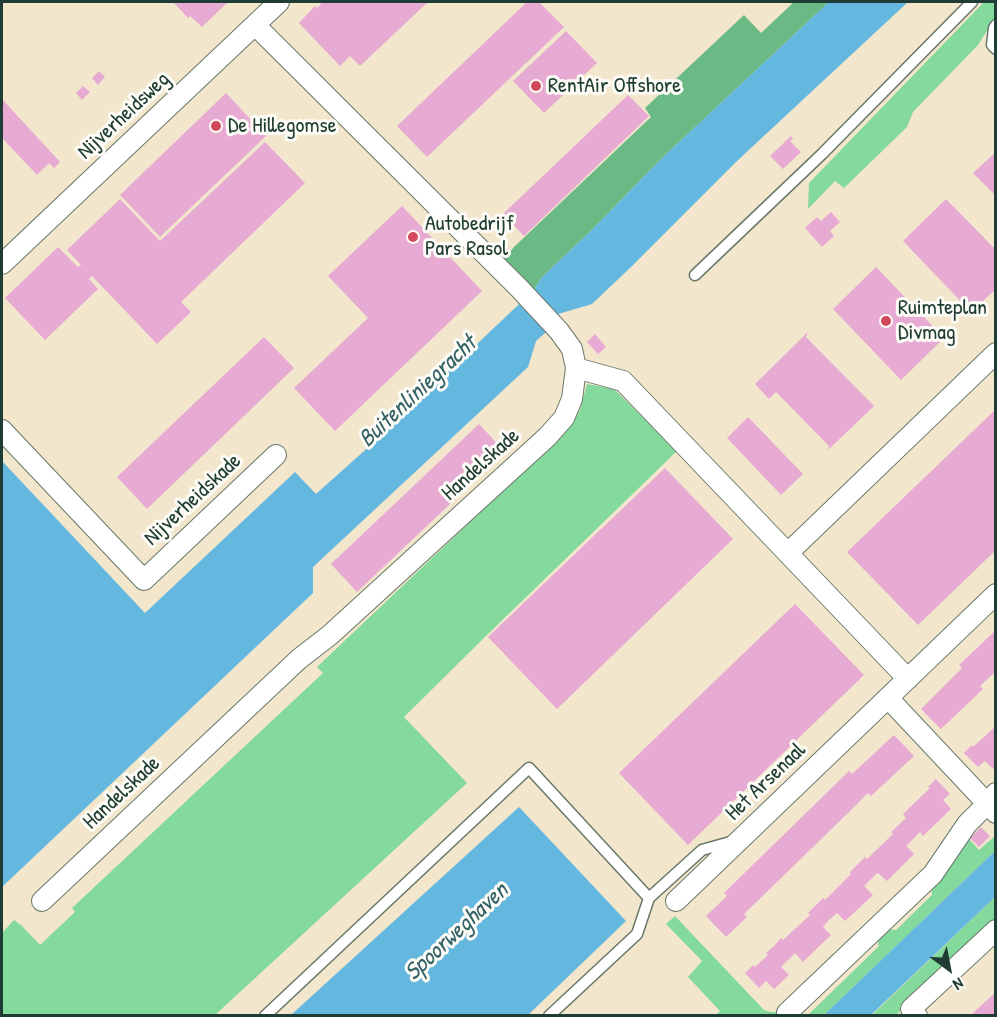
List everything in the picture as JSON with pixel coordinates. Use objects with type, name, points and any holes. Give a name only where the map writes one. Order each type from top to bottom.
[{"type":"street","name":"Nijverheidsweg","points":[[2,264],[277,2]]},
{"type":"street","name":"Handelskade","points":[[42,901],[299,659],[330,635],[547,437],[564,418],[572,399],[576,368],[572,349],[559,331],[519,288],[255,25]]},
{"type":"street","points":[[789,553],[996,353]]},
{"type":"street","points":[[576,368],[623,381],[908,679]]},
{"type":"street","name":"Nijverheidskade","points":[[2,430],[144,580],[276,455]]},
{"type":"street","name":"Het Arsenaal","points":[[676,901],[996,594]]},
{"type":"street","points":[[788,1013],[933,874],[967,825],[993,804],[888,698]]},
{"type":"street","points":[[917,1016],[911,1009],[996,930]]},
{"type":"lane","points":[[695,275],[822,154],[972,2]]},
{"type":"lane","points":[[996,25],[992,45],[996,49]]},
{"type":"lane","points":[[265,1016],[529,768],[649,898]]},
{"type":"lane","points":[[549,1016],[637,934],[649,898],[702,850],[740,840]]},
{"type":"green space","points":[[794,2],[829,2],[662,158],[591,231],[542,277],[534,290],[504,259],[514,247],[651,117],[645,108],[744,15],[761,33]]},
{"type":"green space","points":[[984,2],[995,2],[995,18],[978,45],[913,112],[907,127],[844,188],[835,181],[808,209],[809,183]]},
{"type":"green space","points":[[587,384],[614,389],[677,451],[404,717],[467,783],[215,1015],[2,1015],[2,933],[14,920],[40,945],[75,912],[72,908],[323,673],[317,667],[564,433],[580,410]]},
{"type":"green space","points":[[994,837],[995,851],[824,1015],[807,1016],[879,946],[879,936],[886,929],[896,930],[932,895],[931,886],[969,839],[979,850]]},
{"type":"green space","points":[[995,897],[995,920],[896,1015],[871,1016]]},
{"type":"green space","points":[[675,916],[764,1010],[787,1015],[716,1015],[720,1011],[688,977],[702,961],[666,924]]},
{"type":"water","points":[[829,2],[908,2],[738,160],[592,304],[558,314],[545,333],[536,341],[528,367],[313,567],[313,593],[2,887],[2,461],[145,613],[295,472],[316,494],[534,290],[542,277],[591,231],[662,158]]},
{"type":"water","name":"Spoorweghaven","points":[[519,807],[626,921],[528,1015],[291,1015]]},
{"type":"water","points":[[995,851],[995,897],[871,1015],[824,1015]]},
{"type":"building","points":[[173,2],[228,2],[202,27],[190,16],[188,18]]},
{"type":"building","points":[[321,2],[428,2],[360,66],[350,56],[340,66],[299,23]]},
{"type":"building","points":[[527,2],[539,2],[564,27],[427,157],[397,126]]},
{"type":"building","points":[[566,31],[597,63],[544,113],[513,81]]},
{"type":"building","points":[[99,71],[105,77],[98,85],[92,78]]},
{"type":"building","points":[[83,86],[90,92],[82,100],[76,93]]},
{"type":"building","points":[[226,93],[266,136],[160,237],[120,195]]},
{"type":"building","points":[[628,95],[649,116],[524,236],[503,214]]},
{"type":"building","points":[[2,99],[60,162],[54,168],[49,163],[37,175],[2,138]]},
{"type":"building","points":[[791,136],[793,139],[790,141],[801,152],[783,169],[770,156]]},
{"type":"building","points":[[265,142],[305,183],[181,302],[191,312],[157,344],[92,276],[89,279],[98,289],[45,340],[5,298],[58,247],[78,267],[81,265],[67,250],[120,199],[160,241]]},
{"type":"building","points":[[996,152],[996,196],[973,173]]},
{"type":"building","points":[[946,199],[996,250],[996,289],[971,312],[903,241]]},
{"type":"building","points":[[402,206],[482,291],[335,431],[294,388],[368,318],[328,276]]},
{"type":"building","points":[[831,212],[840,222],[830,231],[834,236],[822,247],[805,228],[817,217],[821,221]]},
{"type":"building","name":"Ruimteplan Divmag","points":[[876,267],[944,338],[901,380],[833,309]]},
{"type":"building","points":[[808,332],[806,337],[874,406],[828,450],[829,446],[776,392],[769,399],[755,384]]},
{"type":"building","points":[[595,334],[606,347],[598,354],[587,342]]},
{"type":"building","points":[[264,337],[294,368],[147,509],[117,477]]},
{"type":"building","points":[[996,409],[996,550],[918,625],[847,552]]},
{"type":"building","points":[[748,417],[803,474],[781,495],[727,438]]},
{"type":"building","points":[[479,424],[505,452],[357,592],[331,564]]},
{"type":"building","points":[[665,468],[733,539],[557,709],[488,637]]},
{"type":"building","points":[[795,604],[864,675],[688,845],[619,773]]},
{"type":"building","points":[[996,630],[996,671],[980,686],[983,689],[941,729],[921,709],[962,668],[959,665]]},
{"type":"building","points":[[996,726],[996,766],[993,769],[985,761],[978,767],[964,753]]},
{"type":"building","points":[[894,735],[914,756],[871,796],[868,793],[744,914],[747,917],[726,937],[706,916],[727,896],[724,893],[849,771],[852,774]]},
{"type":"building","points":[[936,779],[950,794],[943,800],[951,809],[923,836],[920,832],[906,846],[914,854],[887,881],[878,873],[875,875],[864,886],[873,895],[845,921],[837,913],[829,920],[823,927],[831,935],[803,962],[795,953],[781,967],[789,975],[774,989],[766,981],[759,988],[745,973],[768,955],[766,953],[781,938],[783,940],[810,915],[808,913],[823,898],[825,900],[865,857],[867,859],[893,834],[891,832],[906,818],[903,814],[930,788],[928,787]]},
{"type":"building","points":[[981,827],[990,836],[979,847],[970,838]]},
{"type":"building","points":[[996,992],[996,1016],[970,1016],[986,1001]]},
{"type":"place","name":"RentAir Offshore","points":[[536,86]]},
{"type":"place","name":"De Hillegomse","points":[[216,126]]},
{"type":"place","name":"Autobedrijf Pars Rasol","points":[[413,237]]},
{"type":"place","name":"Ruimteplan Divmag","points":[[886,321]]},
{"type":"water label","name":"Buitenliniegracht","points":[[418,392]]}]
